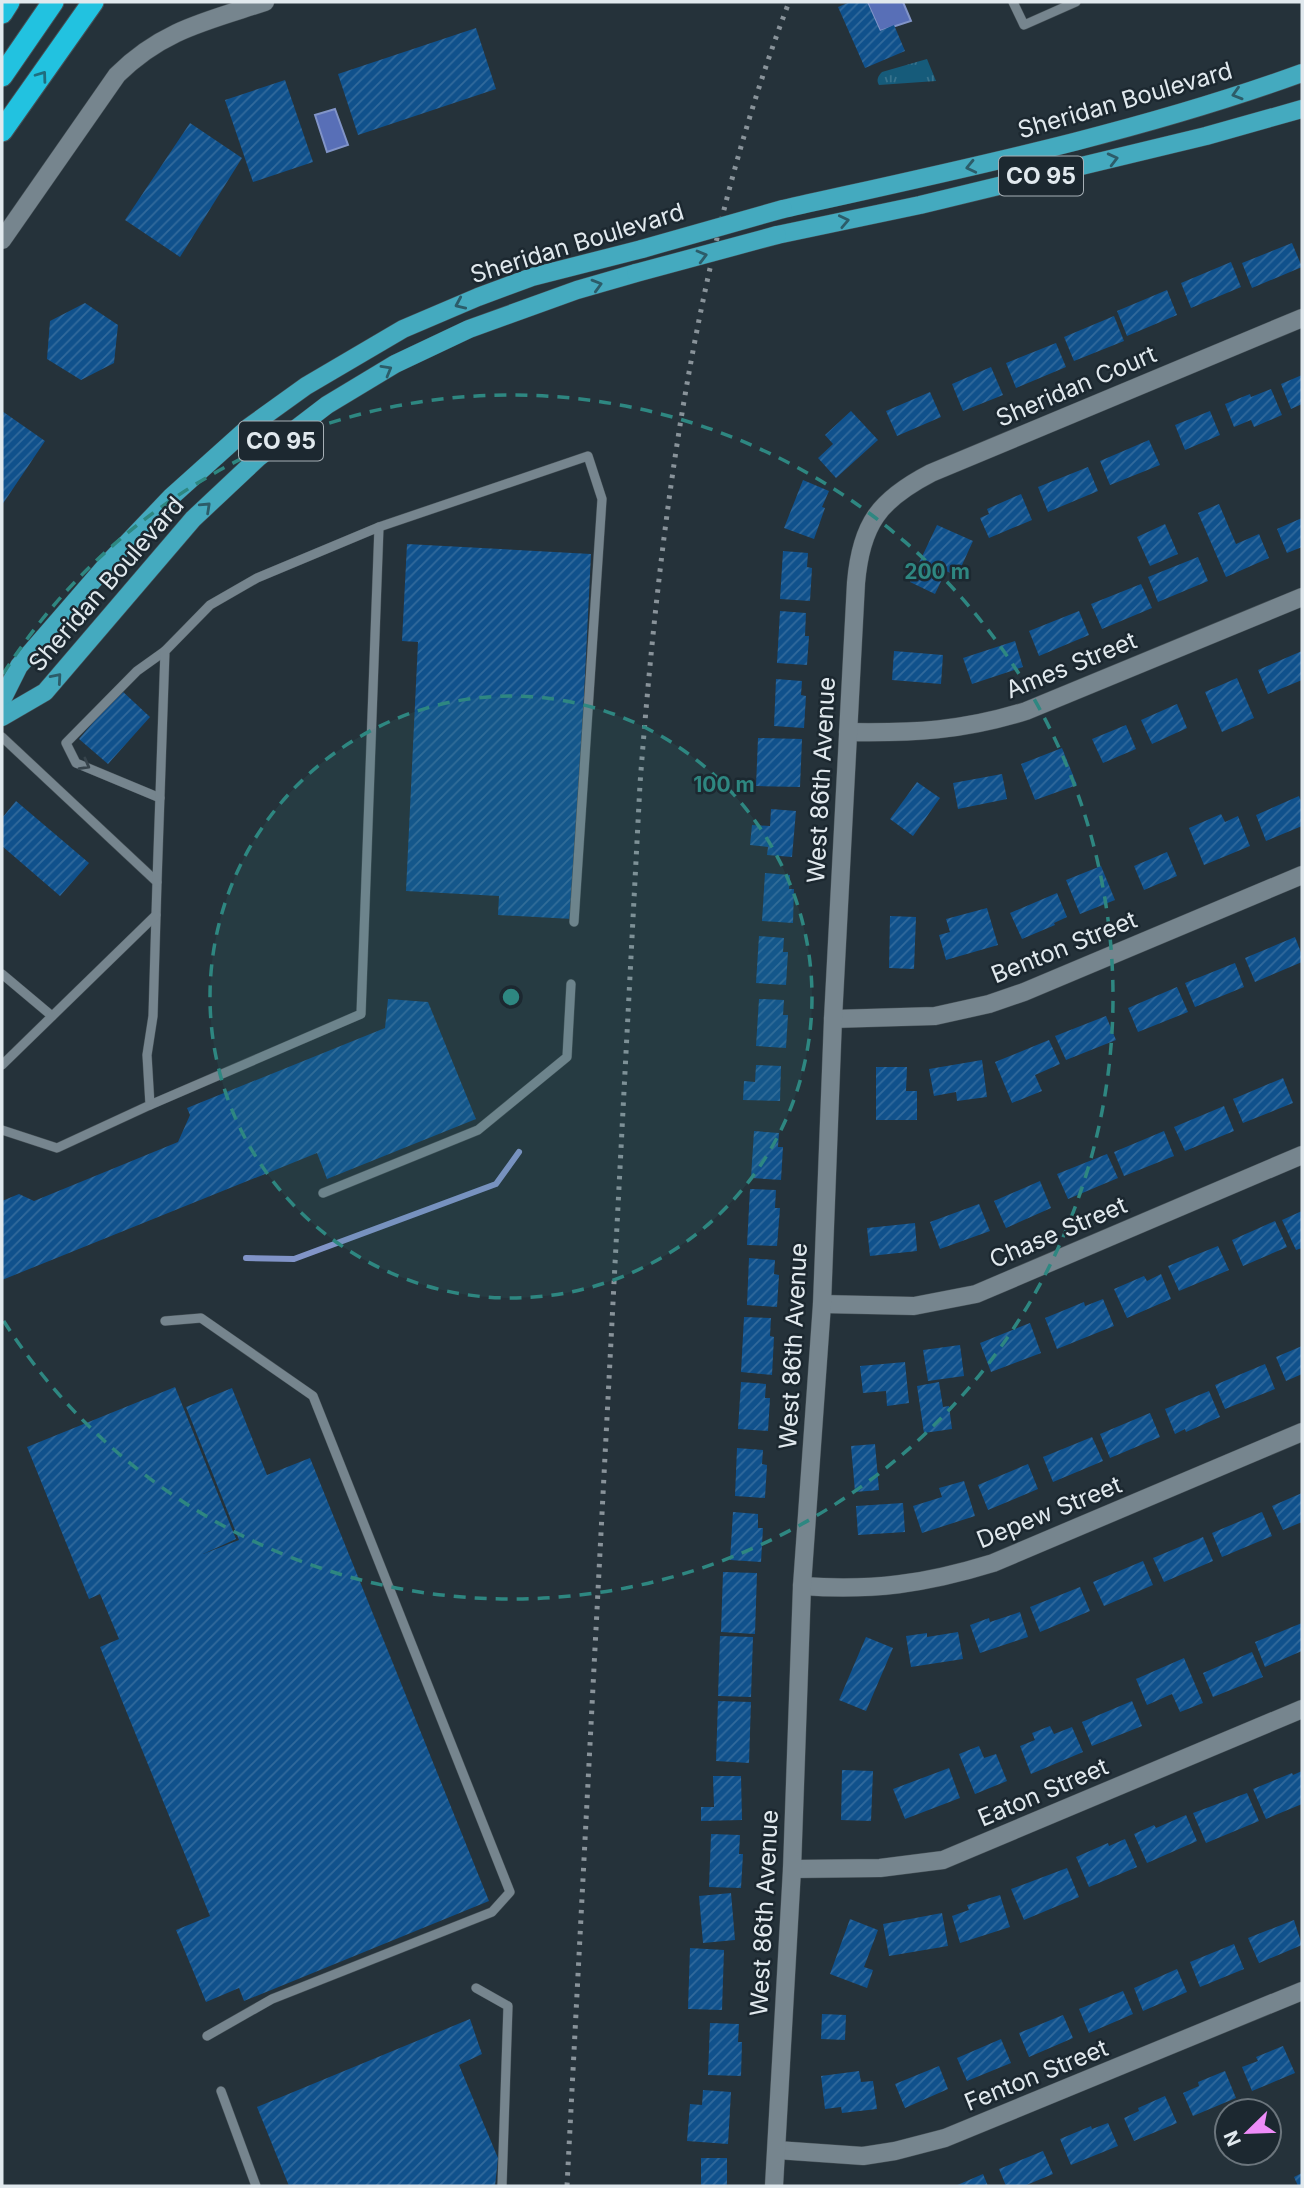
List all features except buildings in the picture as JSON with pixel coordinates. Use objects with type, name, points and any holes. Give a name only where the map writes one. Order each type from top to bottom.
[{"type":"highway","points":[[2,13],[9,2]]},
{"type":"highway","points":[[2,76],[53,2]]},
{"type":"highway","points":[[2,131],[93,2]]},
{"type":"main road","name":"Sheridan Boulevard","points":[[2,700],[19,666],[103,569],[171,497],[249,426],[306,386],[403,329],[532,277],[783,209],[1003,160],[1165,116],[1302,73]]},
{"type":"main road","name":"Sheridan Boulevard","points":[[2,717],[44,692],[193,519],[259,457],[327,405],[396,365],[469,329],[577,290],[777,235],[948,199],[1206,136],[1302,109]]},
{"type":"street","points":[[2,240],[117,75],[135,56],[174,33],[265,2]]},
{"type":"street","name":"Sheridan Court","points":[[877,513],[897,493],[931,473],[1302,318]]},
{"type":"street","name":"West 86th Avenue","points":[[775,2186],[792,1869],[802,1586],[822,1304],[833,1019],[858,561],[865,537],[877,513]]},
{"type":"street","name":"Ames Street","points":[[848,732],[912,733],[986,724],[1026,711],[1302,597]]},
{"type":"street","name":"Benton Street","points":[[833,1019],[935,1016],[989,1004],[1024,992],[1302,875]]},
{"type":"street","name":"Chase Street","points":[[822,1304],[914,1306],[976,1294],[1302,1155]]},
{"type":"street","name":"Depew Street","points":[[802,1586],[848,1590],[901,1586],[946,1578],[993,1563],[1302,1432]]},
{"type":"street","name":"Eaton Street","points":[[792,1869],[880,1868],[943,1860],[1302,1709]]},
{"type":"street","name":"Fenton Street","points":[[776,2150],[863,2156],[945,2138],[1302,1990]]},
{"type":"lane","points":[[1013,2],[1024,25],[1076,2]]},
{"type":"lane","points":[[160,798],[76,763],[66,743],[137,671],[165,650],[209,605],[257,578],[379,527],[588,456],[602,499],[574,922]]},
{"type":"lane","points":[[2,1130],[57,1148],[361,1014],[379,527]]},
{"type":"lane","points":[[150,1105],[147,1055],[153,1016],[165,650]]},
{"type":"lane","points":[[2,737],[157,882]]},
{"type":"lane","points":[[2,1065],[156,915]]},
{"type":"lane","points":[[2,974],[52,1016]]},
{"type":"lane","points":[[323,1193],[478,1130],[567,1057],[571,984]]},
{"type":"lane","points":[[11,997],[19,988]]},
{"type":"lane","points":[[165,1321],[201,1318],[313,1396],[509,1892],[492,1912],[272,1999],[207,2036]]},
{"type":"lane","points":[[476,1988],[508,2006],[502,2186]]},
{"type":"lane","points":[[221,2091],[256,2186]]},
{"type":"green space","points":[[927,59],[936,81],[879,85],[878,78],[882,72]]},
{"type":"water","points":[[867,2],[903,2],[911,21],[880,31]]},
{"type":"water","points":[[335,109],[348,145],[327,152],[315,115]]},
{"type":"waterway","points":[[246,1258],[294,1259],[496,1184],[519,1152]]},
{"type":"railway","points":[[567,2186],[640,784],[658,585],[686,387],[705,289],[728,192],[756,97],[789,2]]}]
